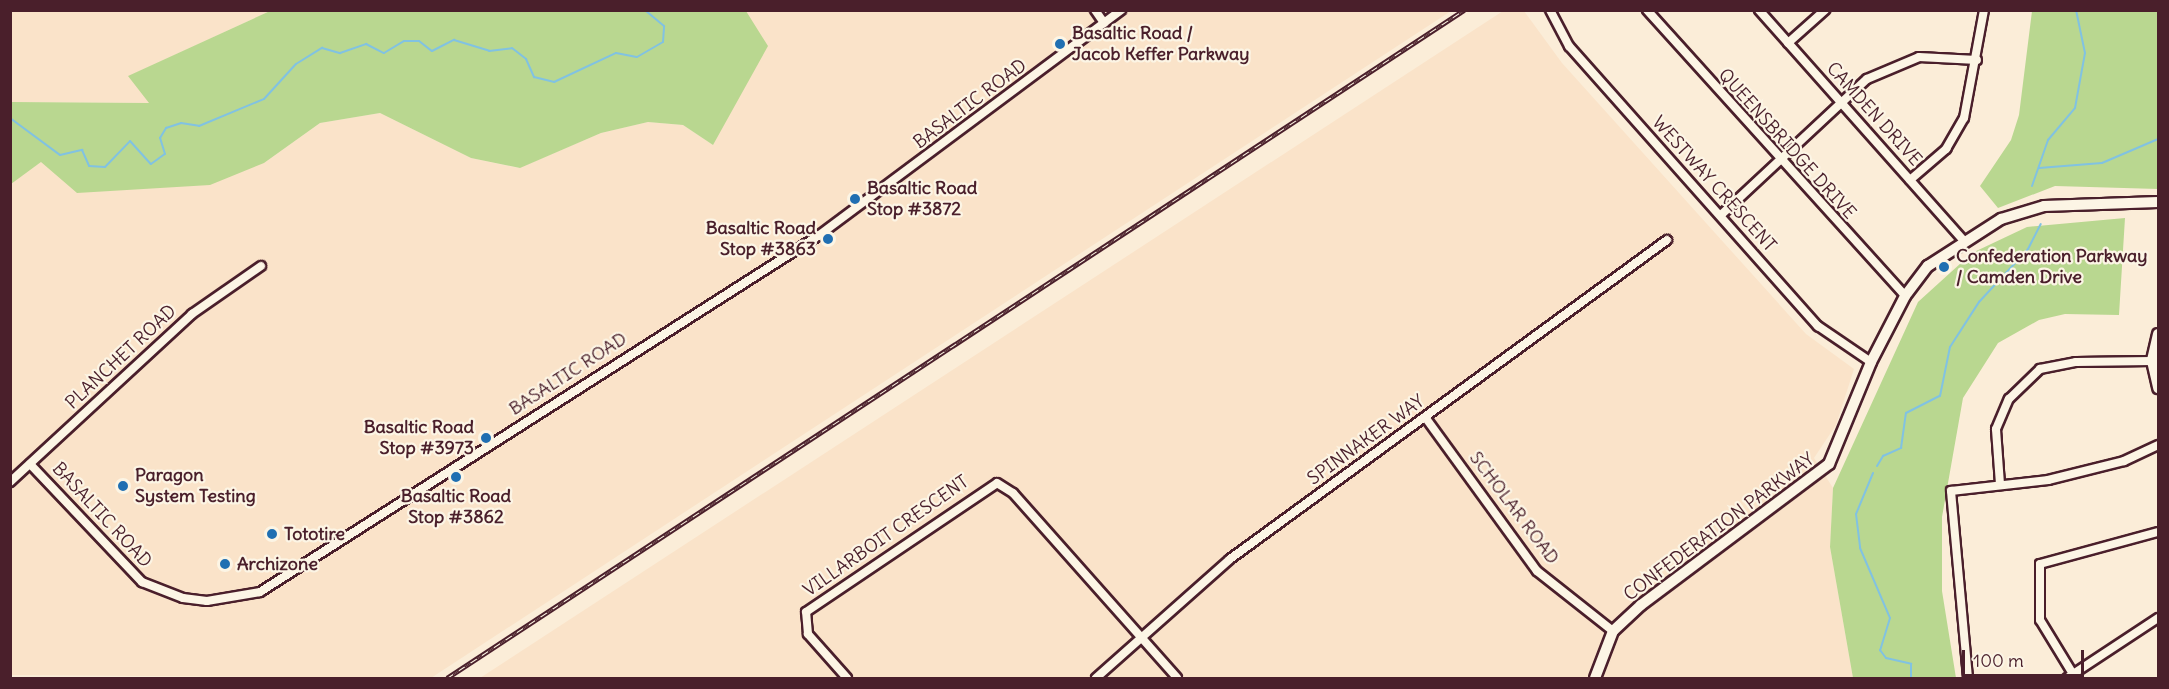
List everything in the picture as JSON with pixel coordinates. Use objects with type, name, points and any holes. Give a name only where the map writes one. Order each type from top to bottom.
[{"type":"street","points":[[1095,10],[1104,23]]},
{"type":"street","name":"BASALTIC ROAD","points":[[30,464],[142,582],[183,598],[207,601],[260,592],[818,236],[1121,10]]},
{"type":"street","name":"WESTWAY CRESCENT","points":[[1550,10],[1569,46],[1722,214],[1818,326],[1871,362]]},
{"type":"street","name":"QUEENSBRIDGE DRIVE","points":[[1647,10],[1905,296]]},
{"type":"street","name":"CAMDEN DRIVE","points":[[1759,10],[1963,240]]},
{"type":"street","points":[[1788,43],[1825,10]]},
{"type":"street","points":[[1910,180],[1955,136],[1977,60],[1984,10]]},
{"type":"street","points":[[1722,214],[1843,102],[1892,65],[1943,56],[1977,60]]},
{"type":"street","name":"CONFEDERATION PARKWAY","points":[[1613,632],[1829,464],[1871,362],[1905,296],[1929,266],[1963,240],[2044,206],[2158,202]]},
{"type":"street","name":"SPINNAKER WAY","points":[[1096,678],[1230,559],[1666,240]]},
{"type":"street","name":"PLANCHET ROAD","points":[[10,482],[192,314],[261,266]]},
{"type":"street","points":[[2158,333],[2152,361],[2158,388]]},
{"type":"street","points":[[2000,484],[1996,429],[2009,399],[2040,369],[2076,362],[2152,361]]},
{"type":"street","name":"SCHOLAR ROAD","points":[[1425,417],[1537,571],[1613,632]]},
{"type":"street","points":[[1968,678],[1951,491],[2124,461],[2158,445]]},
{"type":"street","name":"VILLARBOIT CRESCENT","points":[[847,678],[808,634],[806,612],[997,483],[1013,493],[1142,637]]},
{"type":"street","points":[[2158,532],[2040,564],[2040,620],[2070,676],[2158,618]]},
{"type":"street","points":[[1595,678],[1613,632]]},
{"type":"street","points":[[1142,637],[1178,678]]},
{"type":"shaded area","points":[[11,11],[270,11],[129,76],[150,103],[11,102]]},
{"type":"shaded area","points":[[746,11],[1451,11],[431,678],[11,675],[10,184],[41,162],[264,163],[320,123],[380,113],[471,158],[519,168],[601,133],[648,122],[683,125],[713,145]]},
{"type":"shaded area","points":[[1503,11],[1524,11],[1562,63],[1806,334],[1854,369],[1836,425],[1814,458],[1833,488],[1830,547],[1853,678],[480,678]]},
{"type":"green space","points":[[270,11],[746,11],[768,46],[713,145],[683,125],[648,122],[601,133],[520,168],[471,158],[380,113],[320,123],[264,163],[210,185],[77,193],[41,162],[11,184],[11,102],[149,103],[128,76]]},
{"type":"green space","points":[[2032,11],[2158,11],[2158,189],[2055,186],[1998,208],[1980,186],[2011,140],[2019,115]]},
{"type":"green space","points":[[2125,218],[2119,315],[2065,314],[2039,320],[1998,343],[1963,398],[1942,517],[1942,591],[1956,678],[1853,678],[1830,547],[1833,488],[1918,302],[1972,253],[2027,227]]},
{"type":"waterway","points":[[10,118],[60,155],[82,150],[89,166],[105,167],[130,141],[151,164],[165,154],[160,138],[166,128],[181,123],[199,126],[264,99],[296,64],[322,48],[340,53],[366,44],[384,53],[404,41],[419,41],[432,51],[454,40],[489,51],[512,48],[526,59],[534,77],[554,82],[616,53],[637,57],[663,42],[664,26],[645,10]]},
{"type":"waterway","points":[[2032,186],[2048,140],[2075,108],[2085,53],[2076,10]]},
{"type":"waterway","points":[[2039,168],[2102,163],[2158,139]]},
{"type":"waterway","points":[[1877,466],[1883,456],[1901,448],[1906,413],[1940,396],[1950,347],[1979,302],[2028,249],[2041,224]]},
{"type":"waterway","points":[[1873,473],[1856,514],[1860,548],[1890,618],[1880,650],[1886,658],[1911,664],[1911,678]]},
{"type":"railway","points":[[447,678],[1464,10]]},
{"type":"place","name":"Basaltic Road / Jacob Keffer Parkway","points":[[1060,44]]},
{"type":"place","name":"Basaltic Road Stop #3872","points":[[855,199]]},
{"type":"place","name":"Basaltic Road Stop #3863","points":[[828,239]]},
{"type":"place","name":"Confederation Parkway / Camden Drive","points":[[1944,267]]},
{"type":"place","name":"Basaltic Road Stop #3973","points":[[486,438]]},
{"type":"place","name":"Basaltic Road Stop #3862","points":[[456,477]]},
{"type":"place","name":"Paragon System Testing","points":[[123,486]]},
{"type":"place","name":"Tototire","points":[[272,534]]},
{"type":"place","name":"Archizone","points":[[225,564]]}]
